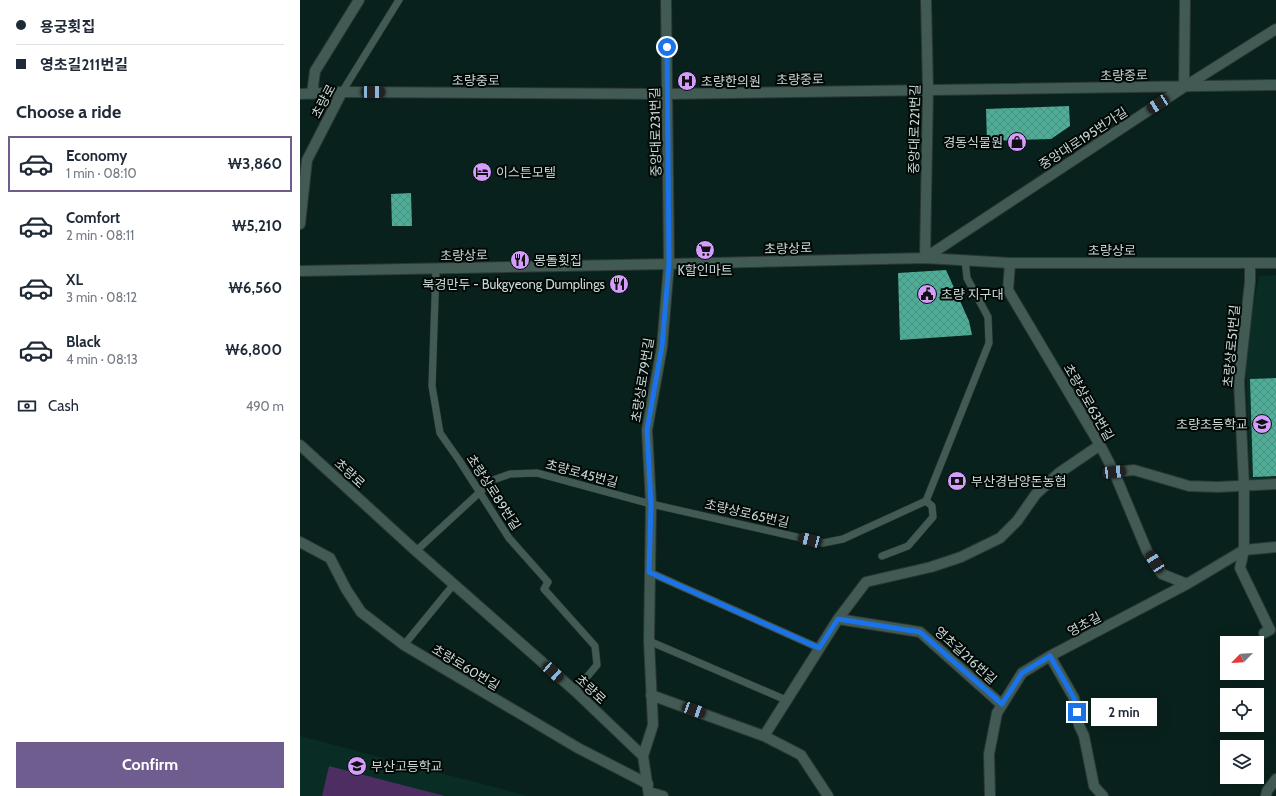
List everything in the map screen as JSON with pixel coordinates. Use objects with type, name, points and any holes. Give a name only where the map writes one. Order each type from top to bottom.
[{"type":"street","points":[[312,94],[315,70],[359,0]]},
{"type":"street","name":"중앙대로231번길","points":[[666,0],[669,264]]},
{"type":"street","name":"중앙대로221번길","points":[[925,258],[928,90],[926,0]]},
{"type":"street","points":[[1184,87],[1185,0]]},
{"type":"street","name":"중앙대로195번가길","points":[[925,258],[1184,87],[1276,29]]},
{"type":"street","name":"초량중로","points":[[300,94],[342,92],[667,94],[1276,85]]},
{"type":"street","name":"초량로","points":[[300,224],[307,160],[342,92]]},
{"type":"street","name":"초량상로","points":[[300,271],[925,258],[965,259],[1010,263],[1276,263]]},
{"type":"street","name":"초량상로63번길","points":[[1010,263],[1008,290],[1100,445],[1114,472],[1147,550],[1162,574],[1187,584]]},
{"type":"street","name":"초량상로79번길","points":[[643,756],[653,725],[649,641],[651,504],[647,430],[662,346],[669,264]]},
{"type":"street","name":"초량상로51번길","points":[[1250,264],[1250,282],[1239,381],[1244,486],[1244,550],[1240,568],[1270,630],[1264,633]]},
{"type":"street","name":"초량로","points":[[300,445],[416,551],[575,691],[643,756]]},
{"type":"street","points":[[764,736],[838,619],[866,582],[931,567],[961,558],[1000,538],[1017,520],[1036,494],[1059,473],[1100,445]]},
{"type":"street","points":[[1114,472],[1134,470],[1189,486],[1244,486],[1276,484]]},
{"type":"street","name":"초량로60번길","points":[[300,542],[330,558],[346,589],[361,612],[404,645],[649,791],[663,796]]},
{"type":"street","name":"영초길","points":[[990,796],[989,754],[997,713],[1022,673],[1050,656],[1187,584],[1244,550],[1276,547]]},
{"type":"street","name":"영초길216번길","points":[[838,619],[920,632],[1002,704]]},
{"type":"street","points":[[1050,656],[1074,698],[1079,725],[1084,736],[1094,786],[1103,796]]},
{"type":"street","points":[[651,695],[764,736],[801,755],[828,796]]},
{"type":"street","points":[[643,756],[649,791]]},
{"type":"street","points":[[1266,796],[1266,791],[1276,779]]},
{"type":"lane","name":"초량로","points":[[342,92],[399,0]]},
{"type":"lane","points":[[882,556],[908,546],[933,517],[932,506],[926,501],[989,343],[988,317],[967,278],[965,259]]},
{"type":"lane","name":"초량상로89번길","points":[[436,269],[432,386],[440,433],[509,538],[548,582],[544,589],[595,646],[597,665],[575,691]]},
{"type":"lane","name":"초량로45번길","points":[[416,551],[493,480],[510,474],[537,473],[651,504]]},
{"type":"lane","name":"초량상로65번길","points":[[651,504],[823,543],[842,539],[926,501]]},
{"type":"lane","points":[[649,572],[819,648]]},
{"type":"lane","points":[[404,645],[454,584]]},
{"type":"lane","points":[[649,641],[786,700]]},
{"type":"shaded area","name":"초량초등학교","points":[[1276,275],[1276,479],[1250,480],[1246,368],[1251,319],[1259,276]]},
{"type":"shaded area","name":"부산고등학교","points":[[300,736],[528,796],[300,796]]},
{"type":"shaded area","points":[[329,766],[445,796],[322,796]]},
{"type":"building","points":[[1069,106],[1070,126],[1051,139],[987,141],[986,109]]},
{"type":"building","points":[[411,193],[412,226],[392,226],[391,194]]},
{"type":"building","name":"초량 지구대","points":[[946,270],[969,321],[972,335],[900,340],[898,273]]},
{"type":"building","points":[[1276,378],[1276,476],[1253,477],[1250,379]]},
{"type":"place","name":"초량한의원","points":[[687,81]]},
{"type":"place","name":"경동식물원","points":[[1017,142]]},
{"type":"place","name":"이스튼모텔","points":[[482,172]]},
{"type":"place","name":"K할인마트","points":[[705,250]]},
{"type":"place","name":"몽돌횟집","points":[[520,260]]},
{"type":"place","name":"북경만두 - Bukgyeong Dumplings","points":[[619,284]]},
{"type":"place","name":"초량 지구대","points":[[927,294]]},
{"type":"place","name":"초량초등학교","points":[[1262,424]]},
{"type":"place","name":"부산경남양돈농협","points":[[957,481]]},
{"type":"place","name":"부산고등학교","points":[[357,766]]},
{"type":"route","points":[[667,47],[669,264],[662,346],[647,430],[651,504],[649,572],[819,648],[838,619],[903,628],[920,632],[1002,704],[1022,673],[1050,656],[1074,698],[1077,712]]}]
